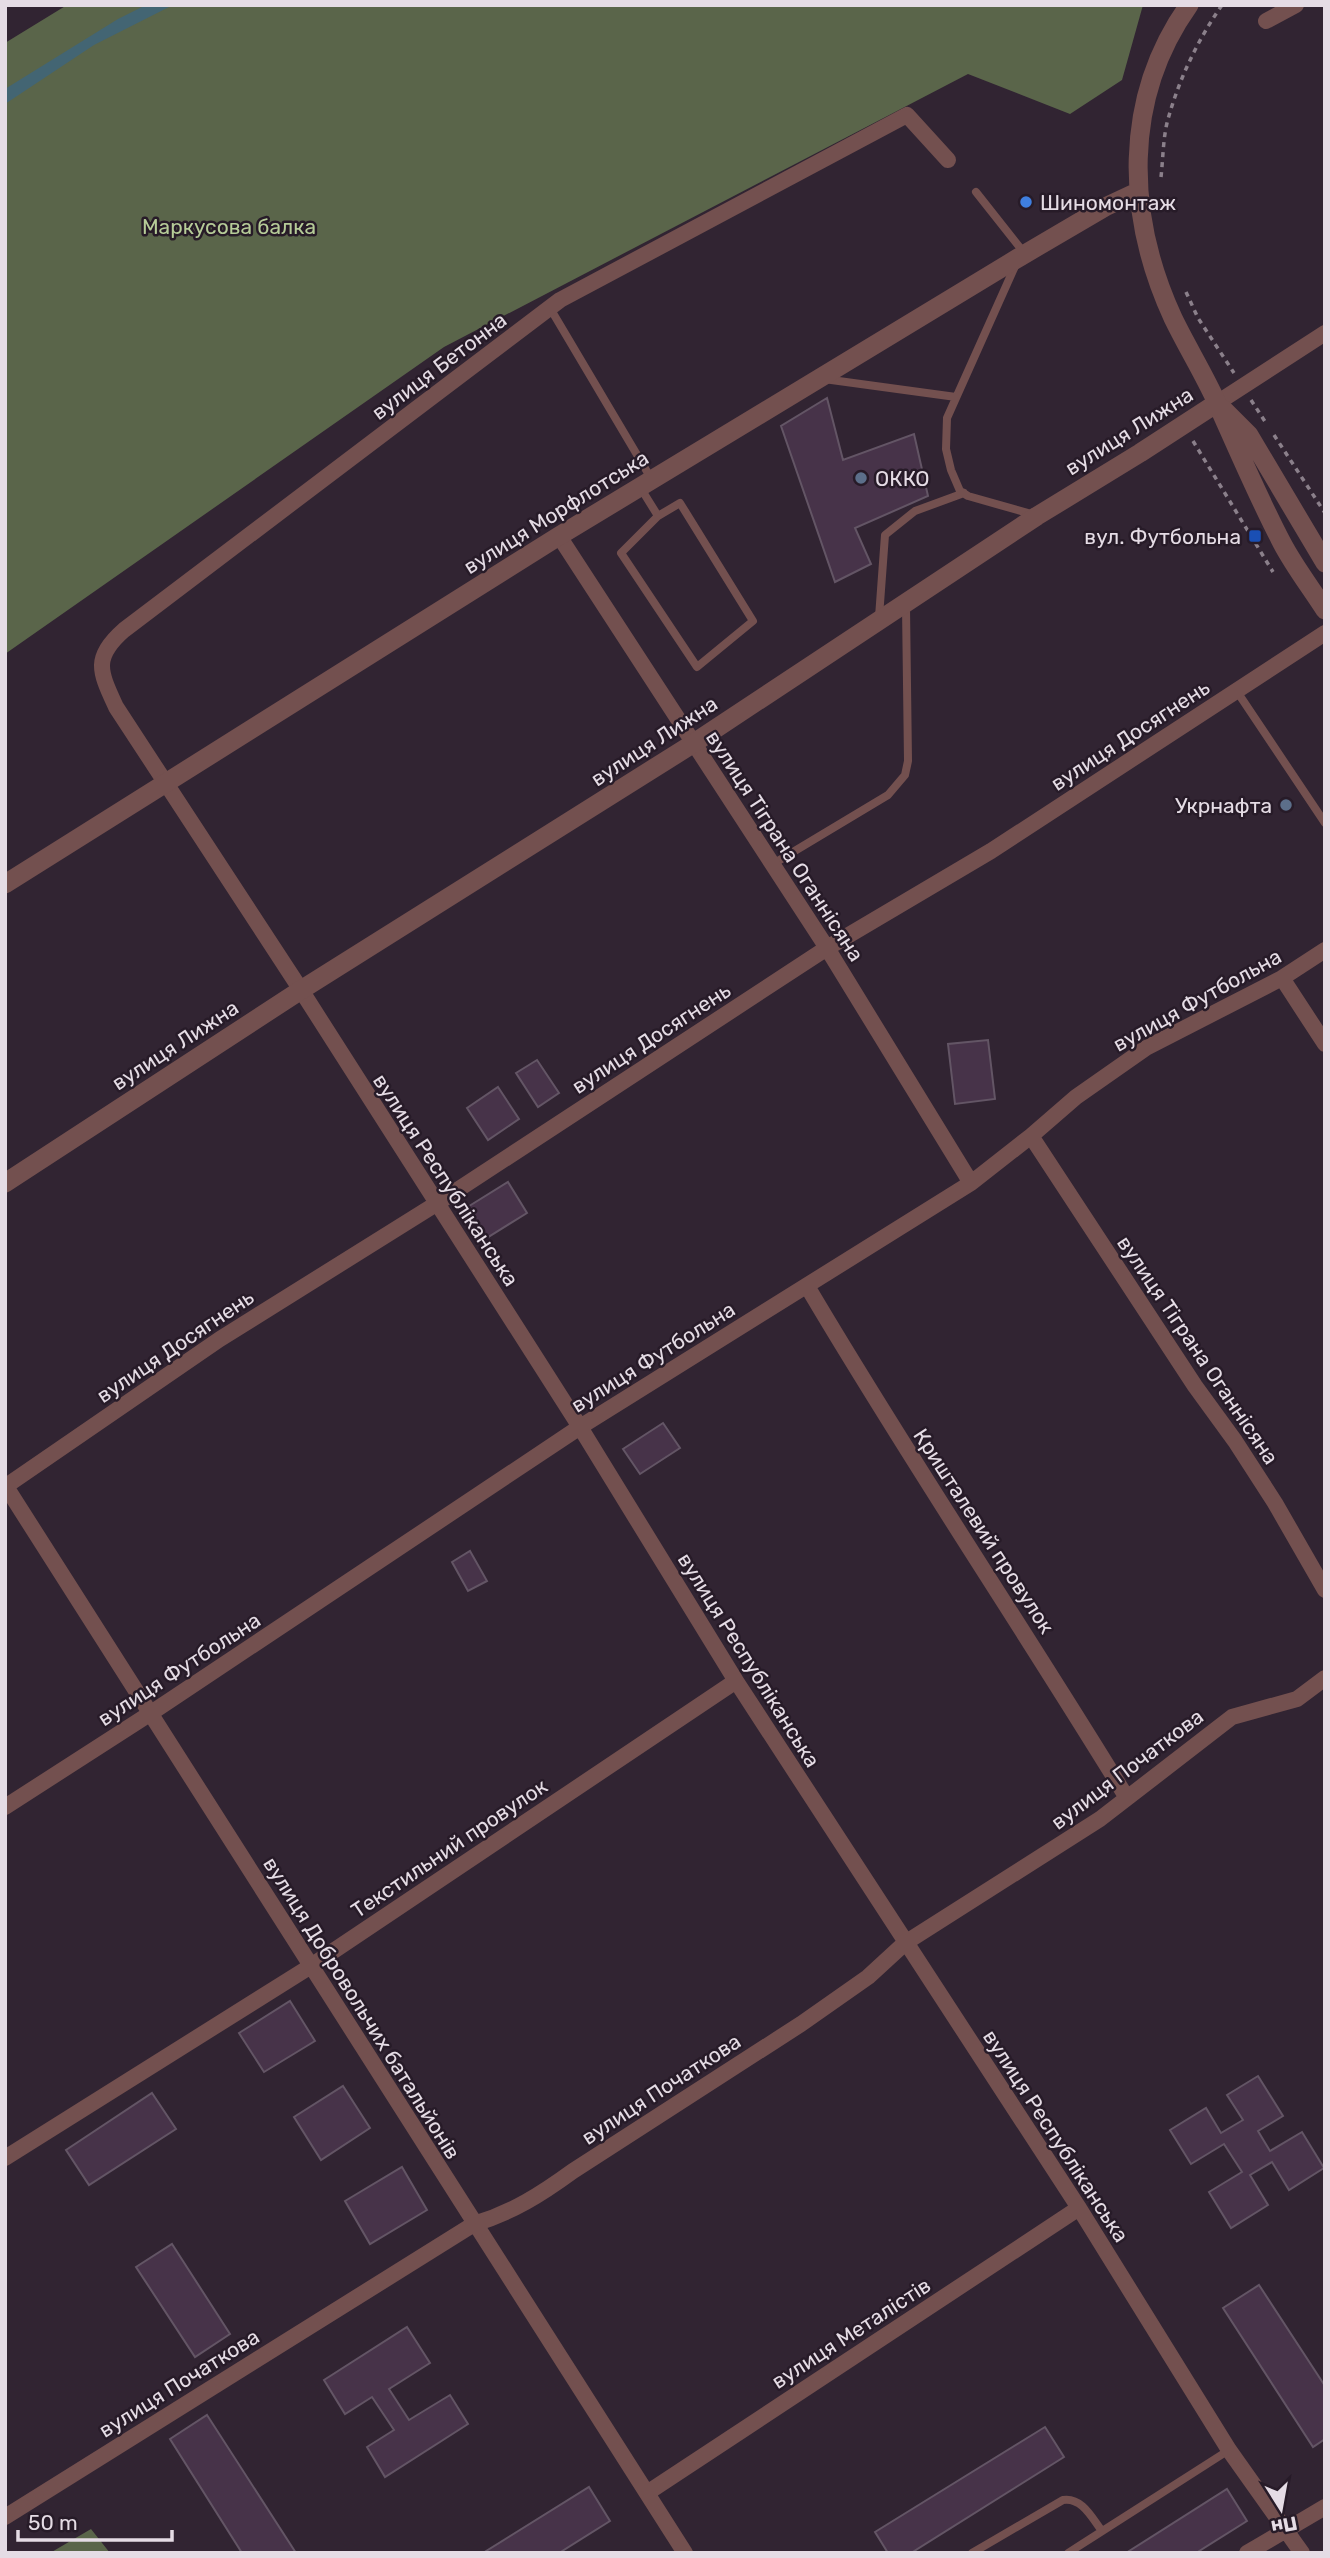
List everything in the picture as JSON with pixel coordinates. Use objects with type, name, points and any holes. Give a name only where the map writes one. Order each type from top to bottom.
[{"type":"street","points":[[1189,5],[1172,29],[1148,89],[1137,152],[1137,192],[1150,249],[1172,316],[1217,403],[1227,430],[1283,544],[1325,610]]},
{"type":"street","points":[[1266,21],[1296,5]]},
{"type":"street","name":"вулиця Бетонна","points":[[167,784],[116,707],[106,686],[102,669],[108,645],[560,300],[907,115],[948,160]]},
{"type":"street","name":"вулиця Морфлотська","points":[[5,884],[559,536],[1022,256],[1105,207],[1137,192]]},
{"type":"street","name":"вулиця Лижна","points":[[5,1184],[301,990],[694,743],[1037,516],[1325,333]]},
{"type":"street","points":[[1217,403],[1250,435],[1325,563]]},
{"type":"street","name":"вулиця Тіграна Оганнісяна","points":[[559,536],[827,948],[971,1183]]},
{"type":"street","name":"вулиця Досягнень","points":[[6,1485],[220,1339],[436,1203],[827,948],[991,851],[1325,633]]},
{"type":"street","name":"вулиця Республіканська","points":[[167,784],[580,1427],[736,1681],[1079,2208],[1229,2450],[1302,2553]]},
{"type":"street","name":"вулиця Футбольна","points":[[5,1807],[580,1427],[971,1183],[1076,1097],[1146,1048],[1282,978],[1325,950]]},
{"type":"street","points":[[1282,978],[1325,1044]]},
{"type":"street","name":"вулиця Тіграна Оганнісяна","points":[[1031,1136],[1195,1386],[1235,1441],[1275,1503],[1325,1590]]},
{"type":"street","name":"Кришталевий провулок","points":[[807,1286],[857,1371],[1055,1679],[1127,1798]]},
{"type":"street","name":"вулиця Добровольчих батальйонів","points":[[6,1485],[685,2553]]},
{"type":"street","name":"вулиця Початкова","points":[[5,2517],[474,2224],[510,2212],[537,2197],[584,2163],[801,2024],[868,1977],[905,1943],[1100,1819],[1231,1717],[1297,1699],[1325,1678]]},
{"type":"street","name":"Текстильний провулок","points":[[5,2158],[311,1966],[736,1681]]},
{"type":"street","name":"вулиця Металістів","points":[[647,2494],[1079,2208]]},
{"type":"street","points":[[1247,2553],[1325,2507]]},
{"type":"lane","points":[[976,192],[1022,256],[947,418],[946,449],[960,491],[1037,516]]},
{"type":"lane","points":[[550,308],[646,483],[658,516]]},
{"type":"lane","points":[[819,379],[956,397]]},
{"type":"lane","points":[[879,620],[885,535],[915,511],[964,493]]},
{"type":"lane","points":[[680,503],[753,621],[697,667],[621,553],[658,516],[680,503]]},
{"type":"lane","points":[[773,864],[888,795],[905,775],[908,761],[906,602]]},
{"type":"lane","points":[[1237,690],[1325,823]]},
{"type":"lane","points":[[1068,2553],[1229,2450]]},
{"type":"lane","points":[[972,2553],[1063,2500],[1077,2501],[1102,2531]]},
{"type":"path","points":[[1160,179],[1167,123],[1198,40],[1222,5]]},
{"type":"path","points":[[1180,280],[1198,318],[1325,513]]},
{"type":"path","points":[[1188,433],[1248,534]]},
{"type":"green space","name":"Маркусова балка","points":[[67,5],[1143,5],[1122,80],[1070,114],[968,74],[444,347],[5,654],[5,43]]},
{"type":"green space","points":[[91,2529],[110,2553],[50,2553]]},
{"type":"water","points":[[146,5],[173,5],[94,45],[5,104],[5,89],[118,19]]},
{"type":"building","name":"ОККО","points":[[827,398],[843,460],[914,434],[928,496],[855,528],[871,564],[835,582],[781,426]]},
{"type":"building","points":[[988,1040],[995,1099],[955,1104],[948,1044]]},
{"type":"building","points":[[537,1060],[559,1093],[538,1107],[516,1073]]},
{"type":"building","points":[[498,1087],[519,1119],[488,1140],[467,1108]]},
{"type":"building","points":[[508,1182],[527,1213],[485,1239],[466,1208]]},
{"type":"building","points":[[663,1423],[680,1448],[640,1474],[623,1449]]},
{"type":"building","points":[[470,1551],[487,1581],[468,1591],[452,1562]]},
{"type":"building","points":[[290,2001],[315,2041],[264,2072],[239,2033]]},
{"type":"building","points":[[1258,2076],[1283,2116],[1258,2131],[1270,2151],[1302,2132],[1324,2168],[1289,2190],[1272,2162],[1250,2175],[1268,2205],[1231,2228],[1209,2192],[1242,2172],[1224,2144],[1191,2164],[1170,2130],[1206,2108],[1221,2133],[1243,2120],[1227,2095]]},
{"type":"building","points":[[343,2086],[370,2128],[321,2160],[294,2117]]},
{"type":"building","points":[[152,2093],[176,2129],[89,2185],[66,2150]]},
{"type":"building","points":[[402,2167],[427,2210],[370,2244],[345,2201]]},
{"type":"building","points":[[172,2244],[230,2334],[195,2357],[136,2267]]},
{"type":"building","points":[[1259,2285],[1325,2386],[1325,2439],[1313,2447],[1223,2308]]},
{"type":"building","points":[[407,2327],[430,2363],[389,2389],[409,2420],[450,2395],[468,2424],[385,2477],[367,2447],[394,2430],[372,2397],[345,2414],[324,2380]]},
{"type":"building","points":[[207,2415],[296,2553],[242,2553],[170,2439]]},
{"type":"building","points":[[1045,2427],[1064,2457],[911,2553],[888,2553],[875,2532]]},
{"type":"building","points":[[589,2487],[610,2521],[559,2553],[483,2553]]},
{"type":"building","points":[[1227,2489],[1247,2521],[1196,2553],[1126,2553]]},
{"type":"place","name":"Шиномонтаж","points":[[1026,202]]},
{"type":"place","name":"ОККО","points":[[861,478]]},
{"type":"place","name":"вул. Футбольна","points":[[1255,536]]},
{"type":"place","name":"Укрнафта","points":[[1286,805]]}]
